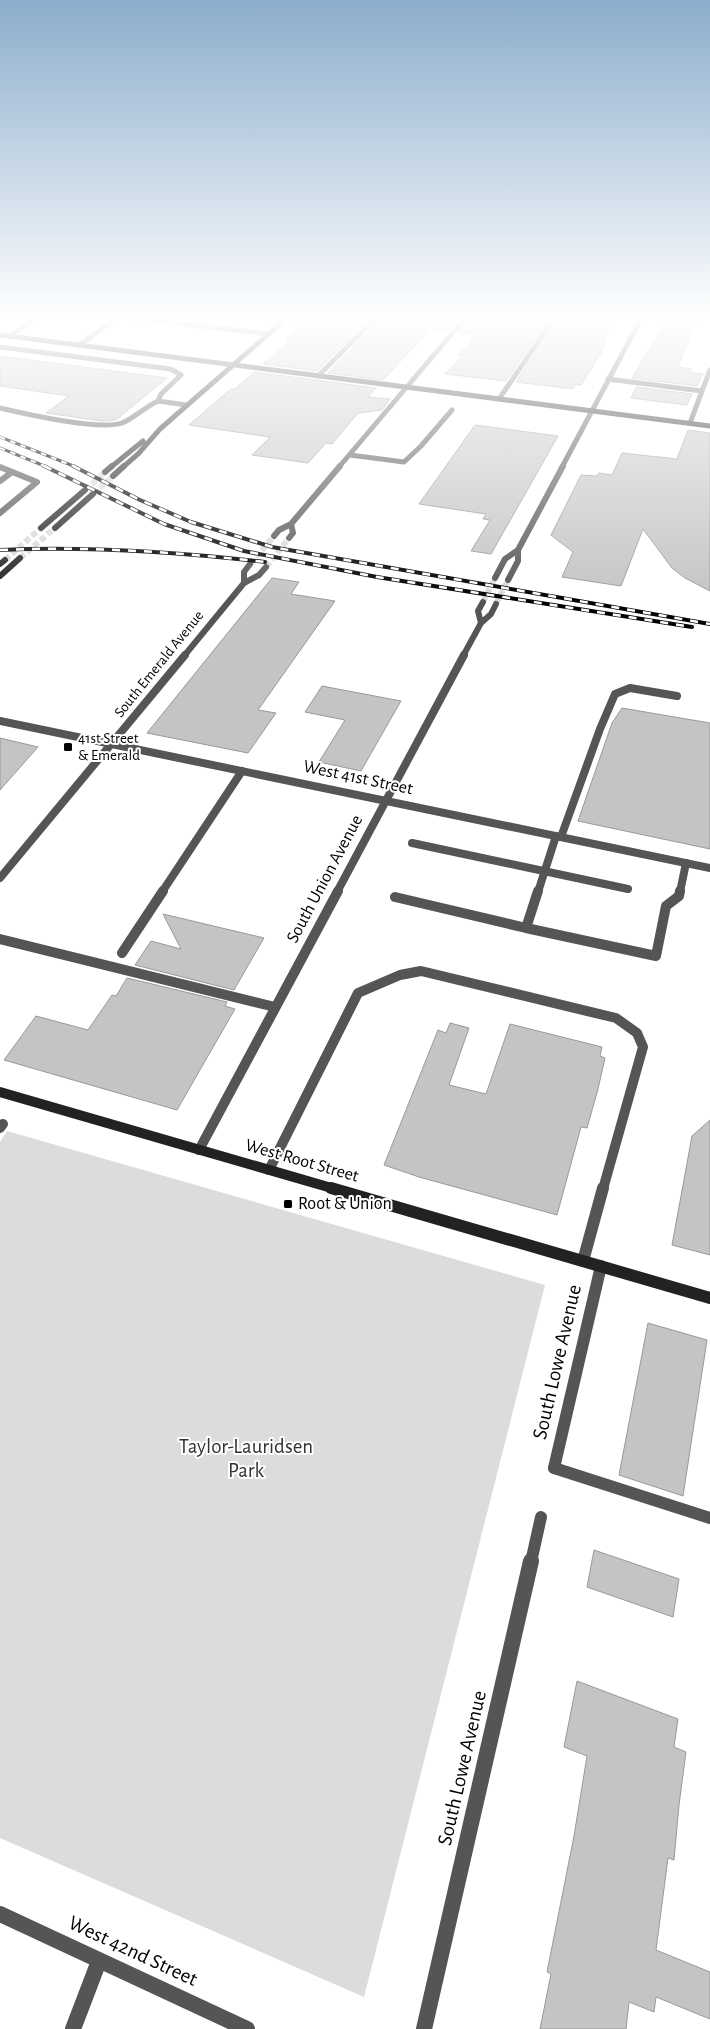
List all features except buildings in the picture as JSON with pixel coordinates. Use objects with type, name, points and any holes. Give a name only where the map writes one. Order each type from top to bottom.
[{"type":"main road","points":[[105,472],[127,452],[160,429],[179,412]]},
{"type":"main road","points":[[604,412],[710,426]]},
{"type":"main road","points":[[113,476],[138,454],[160,429]]},
{"type":"main road","points":[[41,528],[85,490]]},
{"type":"main road","points":[[54,528],[93,494]]},
{"type":"main road","points":[[0,576],[20,558]]},
{"type":"main road","name":"West Root Street","points":[[0,1092],[710,1298]]},
{"type":"street","points":[[15,412],[33,416],[110,426],[124,422],[138,412]]},
{"type":"street","points":[[274,536],[279,530],[291,524],[386,412]]},
{"type":"street","points":[[350,455],[404,462],[421,446],[451,412]]},
{"type":"street","points":[[508,580],[518,561],[518,550],[590,412]]},
{"type":"street","points":[[690,423],[694,412]]},
{"type":"street","points":[[0,468],[37,482],[0,513]]},
{"type":"street","points":[[0,481],[12,472]]},
{"type":"street","points":[[289,538],[293,533],[291,524]]},
{"type":"street","points":[[495,578],[505,559],[518,550]]},
{"type":"street","name":"South Emerald Avenue","points":[[244,583],[244,572],[250,564]]},
{"type":"street","name":"South Emerald Avenue","points":[[0,878],[244,583],[259,575],[266,567]]},
{"type":"street","name":"South Union Avenue","points":[[481,623],[478,611],[483,602]]},
{"type":"street","name":"South Union Avenue","points":[[199,1150],[481,623],[491,614],[496,604]]},
{"type":"street","points":[[526,928],[545,871],[600,729],[616,694],[630,688],[677,696]]},
{"type":"street","name":"West 41st Street","points":[[0,721],[710,868]]},
{"type":"street","points":[[122,953],[242,771]]},
{"type":"street","points":[[412,843],[628,889]]},
{"type":"street","points":[[395,897],[656,956],[666,906],[680,896],[686,863]]},
{"type":"street","points":[[0,939],[275,1007]]},
{"type":"street","points":[[269,1170],[358,993],[400,975],[421,970],[616,1018],[637,1033],[643,1047],[583,1261]]},
{"type":"street","name":"South Lowe Avenue","points":[[601,1266],[554,1468],[710,1518]]},
{"type":"street","name":"South Lowe Avenue","points":[[424,2029],[541,1517]]},
{"type":"street","name":"West 42nd Street","points":[[0,1914],[247,2029]]},
{"type":"street","points":[[72,2029],[99,1961]]},
{"type":"green space","name":"Taylor-Lauridsen Park","points":[[7,1131],[545,1285],[364,1997],[0,1838],[0,1142]]},
{"type":"tunnel","points":[[85,490],[105,472]]},
{"type":"tunnel","points":[[93,494],[113,476]]},
{"type":"tunnel","points":[[5,560],[41,528]]},
{"type":"tunnel","points":[[20,558],[55,528]]},
{"type":"tunnel","points":[[250,564],[274,536]]},
{"type":"tunnel","points":[[266,567],[289,538]]},
{"type":"tunnel","points":[[483,602],[495,578]]},
{"type":"tunnel","points":[[496,604],[508,580]]},
{"type":"railway","points":[[0,437],[76,467]]},
{"type":"railway","points":[[0,448],[47,467]]},
{"type":"railway","points":[[44,466],[164,524],[244,551],[377,577],[692,627]]},
{"type":"railway","points":[[73,466],[140,500],[191,522],[272,547],[710,624]]},
{"type":"railway","points":[[0,550],[67,549],[133,551],[265,562]]},
{"type":"place","name":"41st Street & Emerald","points":[[68,747]]},
{"type":"place","name":"Root & Union","points":[[288,1204]]}]
